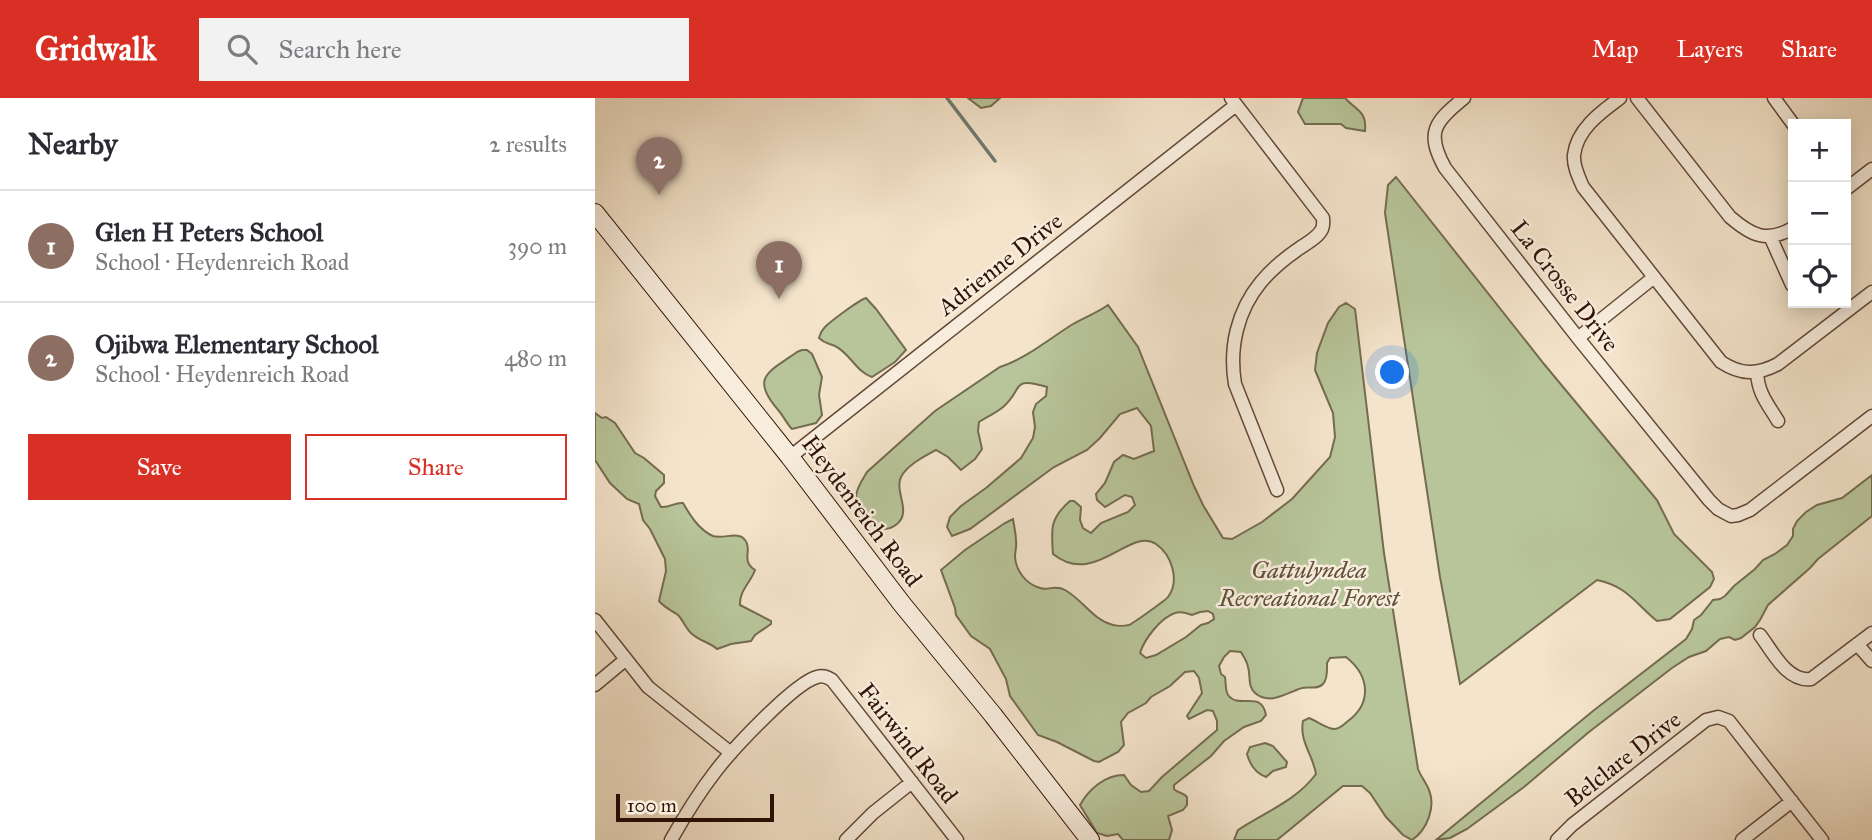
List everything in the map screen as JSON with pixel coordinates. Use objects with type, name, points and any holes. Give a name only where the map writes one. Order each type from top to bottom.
[{"type":"street","name":"La Crosse Drive","points":[[1464,98],[1440,120],[1435,132],[1436,151],[1445,168],[1578,338],[1718,509],[1731,516],[1751,510],[1872,416]]},
{"type":"street","points":[[1620,98],[1600,113],[1581,135],[1574,155],[1578,175],[1583,187],[1721,362],[1741,372],[1766,370],[1778,364],[1872,292]]},
{"type":"street","points":[[1637,98],[1730,217],[1749,232],[1770,236],[1788,230]]},
{"type":"street","points":[[1774,98],[1789,119]]},
{"type":"street","points":[[1233,102],[1323,218],[1324,224],[1318,234],[1283,260],[1262,280],[1243,310],[1234,344],[1235,384],[1277,491]]},
{"type":"street","name":"Adrienne Drive","points":[[790,457],[1233,102]]},
{"type":"street","points":[[1851,185],[1872,169]]},
{"type":"street","name":"Heydenreich Road","points":[[595,212],[993,716],[1083,837]]},
{"type":"street","points":[[1770,236],[1788,276]]},
{"type":"street","points":[[1578,338],[1653,278]]},
{"type":"street","points":[[1757,372],[1761,394],[1778,421]]},
{"type":"street","points":[[595,620],[639,678],[731,753],[706,784],[671,840]]},
{"type":"street","points":[[1761,635],[1782,665],[1801,680],[1811,679],[1872,633]]},
{"type":"street","points":[[1857,644],[1872,661]]},
{"type":"street","points":[[595,685],[625,660]]},
{"type":"street","name":"Fairwind Road","points":[[731,753],[790,695],[809,680],[824,676],[832,680],[957,840]]},
{"type":"street","name":"Belclare Drive","points":[[1557,840],[1572,825],[1706,720],[1718,717],[1729,721],[1791,801]]},
{"type":"street","points":[[846,840],[873,813],[912,782]]},
{"type":"street","points":[[1742,840],[1791,801],[1822,840]]},
{"type":"green space","points":[[968,98],[1000,98],[991,106],[981,108]]},
{"type":"green space","points":[[1303,98],[1345,98],[1363,115],[1365,131],[1346,128],[1341,124],[1305,124],[1298,112]]},
{"type":"green space","name":"Gattulyndea Recreational Forest","points":[[1396,177],[1544,364],[1657,500],[1674,534],[1712,572],[1714,579],[1710,587],[1670,619],[1657,621],[1624,591],[1597,580],[1460,684],[1440,577],[1385,213],[1388,185]]},
{"type":"green space","points":[[866,298],[906,350],[895,362],[872,377],[866,375],[840,349],[819,338],[828,324]]},
{"type":"green space","name":"Gattulyndea Recreational Forest","points":[[1346,303],[1355,309],[1384,553],[1418,769],[1431,797],[1429,818],[1412,840],[1403,835],[1386,817],[1362,786],[1343,786],[1277,840],[1234,840],[1238,830],[1290,799],[1316,774],[1303,735],[1303,721],[1309,718],[1331,728],[1340,728],[1356,714],[1364,698],[1365,689],[1364,681],[1354,664],[1346,657],[1330,658],[1326,679],[1321,686],[1302,688],[1273,698],[1261,697],[1251,687],[1247,665],[1241,652],[1230,651],[1219,666],[1225,677],[1228,695],[1238,701],[1259,703],[1266,715],[1261,721],[1244,727],[1224,741],[1211,756],[1174,785],[1175,790],[1187,797],[1187,805],[1183,810],[1168,816],[1172,830],[1169,840],[1123,840],[1118,834],[1107,836],[1097,833],[1080,805],[1093,788],[1110,777],[1124,775],[1131,785],[1141,792],[1149,791],[1217,730],[1213,711],[1207,710],[1189,719],[1187,716],[1202,693],[1199,678],[1194,671],[1185,672],[1170,686],[1128,713],[1121,722],[1124,745],[1118,752],[1099,762],[1094,761],[1038,735],[1010,696],[1006,679],[990,649],[971,636],[956,615],[941,570],[965,550],[1013,519],[1017,567],[1030,583],[1043,589],[1065,590],[1100,619],[1113,625],[1129,625],[1166,599],[1172,591],[1173,569],[1162,549],[1146,541],[1135,543],[1097,561],[1068,563],[1053,554],[1052,531],[1055,519],[1070,501],[1081,507],[1080,520],[1083,528],[1091,533],[1101,523],[1128,512],[1135,505],[1132,497],[1125,495],[1105,507],[1097,500],[1096,494],[1105,483],[1114,462],[1123,455],[1134,459],[1154,451],[1151,426],[1137,408],[1120,414],[1087,450],[1054,467],[970,529],[952,536],[947,527],[950,517],[1021,458],[1033,438],[1033,412],[1036,404],[1046,396],[1047,387],[1022,384],[1003,407],[979,422],[982,449],[975,459],[961,470],[936,450],[907,469],[899,483],[903,514],[897,524],[883,529],[870,524],[857,505],[858,487],[867,472],[935,411],[1000,367],[1029,353],[1108,305],[1138,347],[1203,505],[1223,538],[1232,539],[1262,522],[1292,499],[1330,457],[1335,437],[1333,413],[1315,370],[1317,353],[1328,323],[1339,307]],"holes":[[[1208,611],[1213,614],[1214,619],[1156,655],[1146,658],[1140,653],[1153,630],[1169,616],[1177,612],[1192,615]]]},
{"type":"green space","points":[[802,350],[812,354],[822,377],[819,395],[822,415],[816,423],[792,429],[770,400],[764,383],[771,370]]},
{"type":"green space","points":[[595,413],[615,423],[635,453],[664,475],[664,483],[655,496],[661,507],[683,503],[695,522],[713,536],[739,536],[745,540],[748,562],[755,570],[741,595],[740,605],[771,621],[771,624],[751,641],[717,649],[692,634],[678,615],[659,601],[666,571],[665,559],[643,520],[639,504],[627,499],[610,483],[595,460]]},
{"type":"green space","points":[[1872,475],[1872,516],[1818,559],[1768,605],[1755,627],[1741,638],[1720,639],[1706,651],[1689,657],[1672,668],[1589,732],[1524,787],[1467,829],[1450,838],[1436,840],[1593,711],[1686,639],[1694,620],[1713,600],[1725,596],[1763,560],[1787,545],[1797,521],[1806,512],[1817,505],[1842,498]]},
{"type":"green space","points":[[1265,743],[1273,746],[1287,762],[1286,767],[1273,771],[1266,777],[1254,768],[1247,754],[1250,747]]},
{"type":"waterway","points":[[947,98],[995,161]]},
{"type":"place","name":"Ojibwa Elementary School","points":[[659,195]]},
{"type":"place","name":"Glen H Peters School","points":[[779,299]]}]
